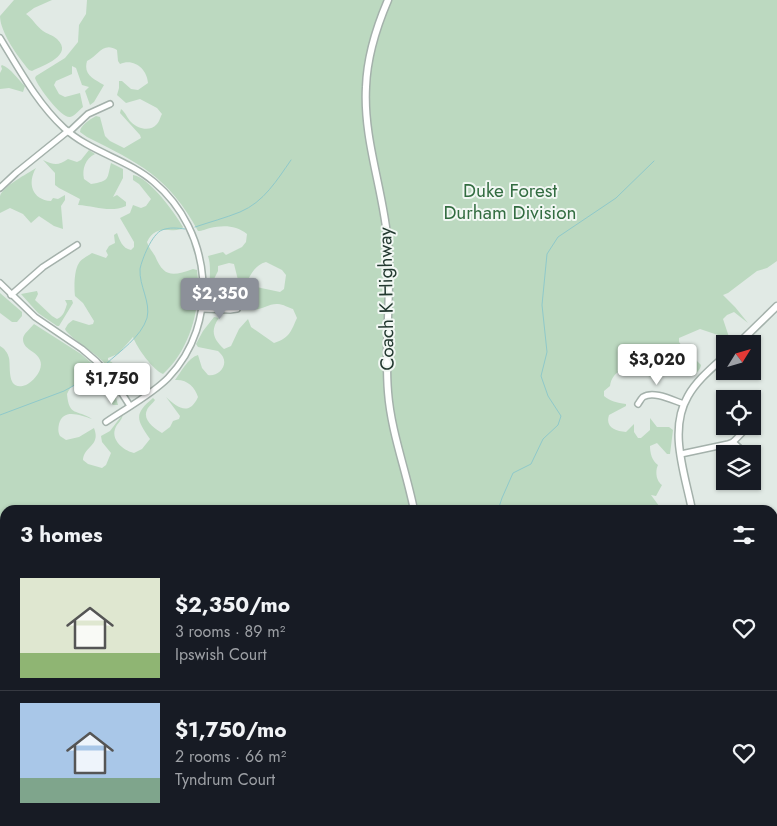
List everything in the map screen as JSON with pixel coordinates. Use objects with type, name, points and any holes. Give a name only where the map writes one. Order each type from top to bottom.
[{"type":"street","name":"Coach K Highway","points":[[388,0],[370,52],[366,100],[368,125],[385,216],[389,250],[389,403],[394,433],[413,505]]},
{"type":"street","points":[[0,38],[41,102],[68,132],[88,145],[140,172],[160,187],[177,207],[189,226],[200,254],[204,278],[202,308],[190,345],[173,373],[157,387],[106,422]]},
{"type":"street","points":[[0,188],[88,114],[110,104]]},
{"type":"street","points":[[11,295],[50,262],[77,245]]},
{"type":"street","points":[[0,283],[34,317],[82,349],[96,361],[114,381],[130,406]]},
{"type":"street","points":[[747,335],[777,306]]},
{"type":"street","points":[[202,308],[237,309]]},
{"type":"street","points":[[691,505],[678,428],[684,404],[689,394],[697,383],[716,365]]},
{"type":"street","points":[[638,404],[643,397],[658,396],[684,404]]},
{"type":"street","points":[[681,454],[733,442],[740,435]]},
{"type":"street","points":[[733,442],[736,445]]},
{"type":"green space","points":[[14,0],[52,0],[26,14],[41,29],[57,39],[62,50],[55,59],[32,71],[29,70],[6,37],[1,22],[0,16]]},
{"type":"green space","name":"Duke Forest Durham Division","points":[[87,0],[777,0],[777,261],[767,268],[757,271],[723,295],[748,323],[734,312],[723,319],[728,335],[718,335],[700,329],[679,338],[679,342],[686,351],[675,354],[674,358],[679,365],[687,368],[691,366],[695,359],[701,365],[696,373],[691,376],[676,372],[666,372],[651,377],[646,375],[652,367],[652,360],[647,358],[640,362],[636,374],[633,376],[621,370],[613,377],[610,386],[604,391],[604,396],[609,399],[626,404],[626,406],[609,415],[608,423],[612,428],[626,432],[634,424],[634,432],[638,438],[641,438],[650,430],[650,418],[657,427],[669,427],[673,430],[670,454],[667,454],[657,443],[650,446],[652,457],[658,465],[657,478],[662,485],[656,496],[651,495],[658,505],[0,505],[0,346],[6,351],[8,356],[12,382],[15,385],[26,385],[38,374],[41,367],[40,360],[36,354],[25,346],[23,339],[34,324],[81,354],[96,367],[115,394],[118,405],[112,404],[101,386],[81,383],[73,386],[67,394],[70,406],[75,411],[92,419],[68,414],[61,419],[59,424],[60,436],[66,440],[79,437],[94,428],[96,434],[94,442],[84,455],[83,460],[88,464],[102,468],[106,465],[111,453],[102,442],[101,436],[110,431],[123,414],[115,429],[115,438],[123,448],[134,453],[142,449],[150,439],[139,417],[143,408],[153,398],[155,400],[148,409],[146,417],[150,424],[162,433],[180,416],[166,397],[179,407],[187,408],[191,407],[198,397],[193,387],[187,382],[175,380],[191,359],[198,355],[202,368],[208,375],[221,371],[224,361],[220,353],[198,347],[196,344],[214,317],[219,318],[214,326],[215,338],[224,349],[231,346],[239,329],[248,319],[251,327],[274,343],[287,336],[297,318],[293,309],[280,304],[259,309],[248,307],[245,297],[251,286],[280,292],[284,289],[286,275],[282,270],[266,262],[255,269],[242,290],[232,298],[238,280],[234,264],[229,263],[218,266],[214,279],[216,301],[213,300],[210,291],[208,256],[223,252],[226,255],[242,247],[246,242],[247,234],[234,227],[225,226],[198,231],[176,197],[151,173],[80,132],[80,129],[89,121],[96,116],[100,117],[105,136],[110,141],[124,148],[141,138],[120,113],[121,109],[131,122],[140,128],[148,129],[159,122],[162,114],[157,108],[140,99],[126,103],[117,95],[119,81],[122,81],[131,89],[138,90],[148,83],[145,73],[139,66],[130,62],[120,64],[117,50],[108,47],[87,61],[88,73],[104,85],[94,102],[90,105],[85,91],[89,87],[82,85],[76,68],[72,66],[72,74],[56,81],[54,85],[59,94],[65,97],[80,93],[83,107],[70,117],[61,113],[40,88],[35,78],[36,76],[65,58],[78,42],[79,25],[86,14]]},
{"type":"green space","points":[[2,65],[12,72],[25,86],[23,92],[9,88],[0,89]]},
{"type":"green space","points":[[89,150],[95,154],[85,165],[84,179],[91,184],[102,182],[108,176],[111,163],[123,169],[123,178],[113,197],[117,195],[126,202],[126,206],[108,209],[78,205],[80,199],[55,185],[55,173],[43,160],[56,164],[68,159],[77,162]]},
{"type":"green space","points":[[36,168],[33,174],[32,185],[39,198],[51,201],[53,198],[58,199],[65,195],[65,200],[61,206],[63,229],[54,226],[39,216],[31,223],[23,214],[10,208],[0,213],[0,196],[2,192],[10,184]]},
{"type":"green space","points":[[133,175],[139,177],[154,189],[183,227],[177,230],[158,231],[150,236],[147,242],[158,263],[166,272],[175,274],[193,269],[197,270],[198,284],[196,312],[187,340],[180,353],[163,374],[146,358],[133,337],[118,354],[108,358],[117,366],[130,367],[137,373],[147,389],[138,395],[128,388],[103,361],[65,329],[73,320],[89,325],[93,324],[94,321],[83,303],[75,296],[75,274],[80,262],[92,253],[106,258],[108,255],[106,251],[109,246],[115,243],[114,235],[117,233],[125,248],[131,250],[134,247],[134,242],[120,218],[130,213],[133,205],[141,208],[146,206],[151,199],[139,184],[133,180]]},
{"type":"green space","points":[[37,291],[38,294],[35,300],[57,319],[65,311],[67,304],[65,300],[72,300],[73,303],[59,326],[38,313],[21,294]]},
{"type":"green space","points":[[0,293],[22,312],[22,316],[17,322],[12,322],[0,313]]},
{"type":"waterway","points":[[195,227],[249,208],[269,190],[291,160]]},
{"type":"waterway","points":[[500,505],[513,473],[531,464],[543,439],[558,425],[561,416],[548,396],[541,376],[547,352],[542,305],[547,254],[558,237],[616,198],[654,161]]},
{"type":"waterway","points":[[106,364],[135,337],[147,318],[148,312],[140,269],[151,241],[162,230],[171,228],[185,229]]},
{"type":"waterway","points":[[0,415],[64,391],[98,372]]}]
